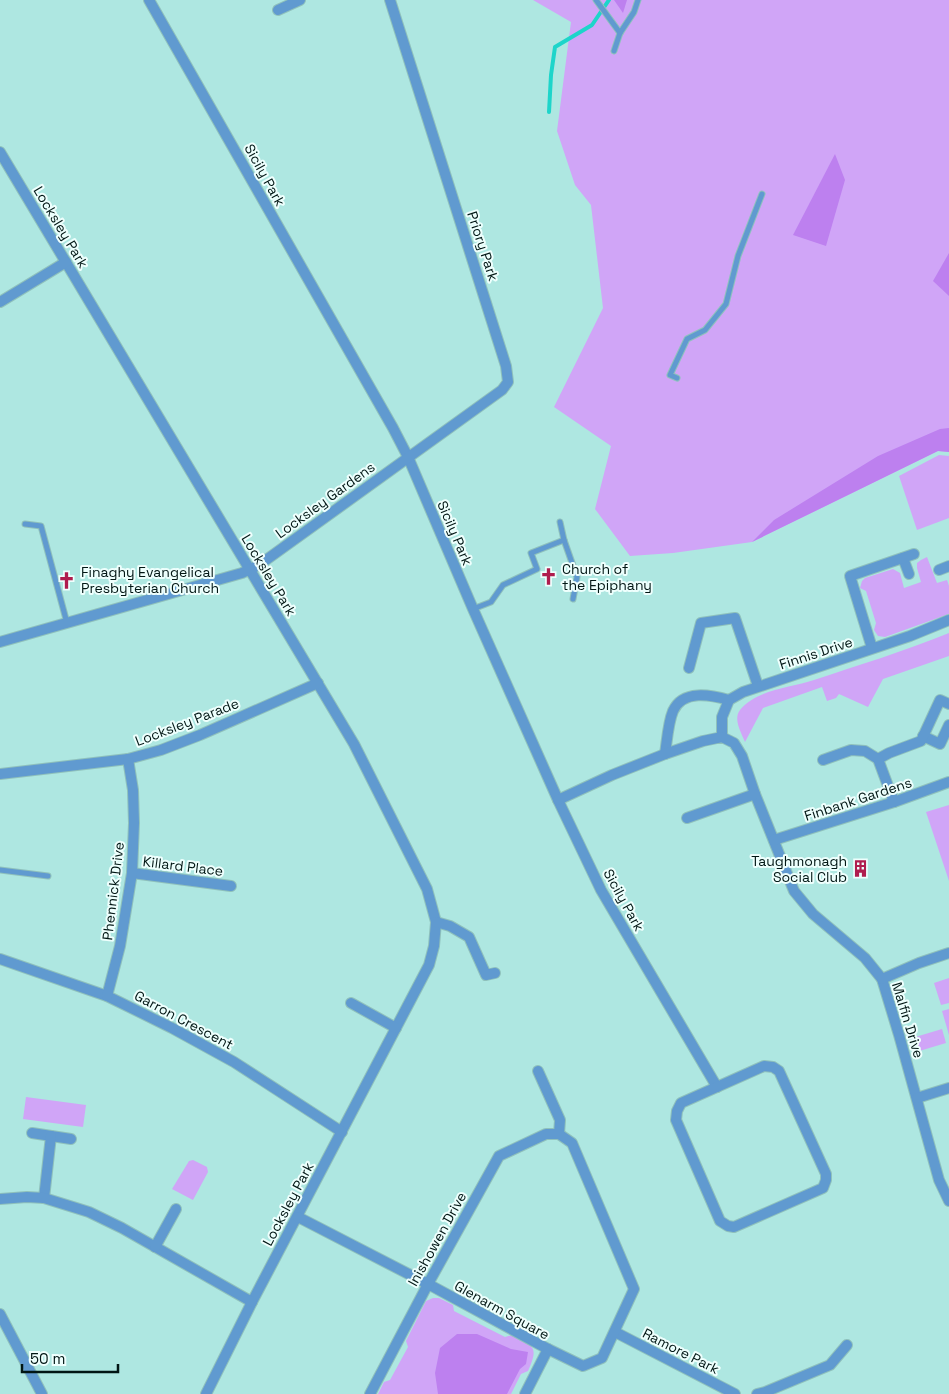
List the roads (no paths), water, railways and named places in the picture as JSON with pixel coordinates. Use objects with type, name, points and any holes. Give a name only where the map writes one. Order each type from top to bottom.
[{"type":"street","name":"Sicily Park","points":[[149,0],[394,428],[558,800],[601,890],[717,1087]]},
{"type":"street","points":[[278,10],[300,0]]},
{"type":"street","name":"Priory Park","points":[[390,0],[506,366],[508,382],[502,390],[408,457]]},
{"type":"street","name":"Locksley Park","points":[[0,152],[354,744],[427,889],[436,922],[434,946],[429,965],[252,1302],[209,1393]]},
{"type":"street","points":[[0,302],[66,262]]},
{"type":"street","name":"Locksley Gardens","points":[[0,642],[250,570],[408,457]]},
{"type":"street","points":[[872,648],[850,576],[914,554]]},
{"type":"street","points":[[903,558],[909,574]]},
{"type":"street","points":[[939,570],[949,566]]},
{"type":"street","points":[[689,668],[701,623],[735,618],[758,686]]},
{"type":"street","name":"Finnis Drive","points":[[728,700],[758,686],[910,636],[949,620]]},
{"type":"street","name":"Locksley Parade","points":[[0,774],[128,758],[161,750],[318,683]]},
{"type":"street","points":[[558,800],[612,775],[665,754],[703,741],[722,737],[722,717],[728,700],[711,695],[696,695],[686,698],[677,705],[672,712],[665,754]]},
{"type":"street","points":[[878,759],[921,741],[940,700],[949,704]]},
{"type":"street","points":[[923,736],[940,744],[949,725]]},
{"type":"street","name":"Malfin Drive","points":[[722,737],[734,743],[742,756],[755,794],[794,891],[813,914],[865,958],[882,979],[939,1180],[949,1201]]},
{"type":"street","points":[[823,760],[851,750],[865,752],[878,759],[894,802]]},
{"type":"street","name":"Phennick Drive","points":[[107,996],[120,946],[132,873],[133,790],[128,758]]},
{"type":"street","name":"Finbank Gardens","points":[[774,840],[894,802],[949,782]]},
{"type":"street","points":[[687,818],[755,794]]},
{"type":"street","name":"Killard Place","points":[[132,873],[231,886]]},
{"type":"street","points":[[436,922],[450,926],[468,936],[486,975],[495,973]]},
{"type":"street","points":[[882,979],[919,963],[949,953]]},
{"type":"street","name":"Garron Crescent","points":[[0,959],[107,996],[172,1028],[234,1062],[342,1132]]},
{"type":"street","points":[[350,1003],[396,1028]]},
{"type":"street","points":[[764,1066],[773,1066],[779,1071],[826,1174],[823,1188],[734,1227],[720,1221],[676,1120],[681,1102],[717,1087],[764,1066]]},
{"type":"street","points":[[538,1071],[560,1120],[559,1134],[572,1143],[634,1289],[602,1358],[583,1366],[548,1349]]},
{"type":"street","points":[[917,1098],[949,1088]]},
{"type":"street","points":[[32,1133],[71,1139]]},
{"type":"street","name":"Inishowen Drive","points":[[370,1394],[499,1156],[546,1134],[559,1134]]},
{"type":"street","points":[[44,1198],[51,1136]]},
{"type":"street","points":[[0,1199],[44,1198],[89,1212],[122,1228],[252,1302]]},
{"type":"street","points":[[155,1247],[176,1209]]},
{"type":"street","name":"Glenarm Square","points":[[298,1217],[548,1349],[525,1394]]},
{"type":"street","points":[[0,1314],[39,1393]]},
{"type":"street","name":"Ramore Park","points":[[615,1332],[735,1394]]},
{"type":"street","points":[[757,1394],[830,1365],[847,1345]]},
{"type":"lane","points":[[614,50],[620,33],[634,12],[638,0]]},
{"type":"lane","points":[[597,2],[620,33]]},
{"type":"lane","points":[[677,378],[670,375],[687,339],[704,330],[726,304],[738,256],[762,194]]},
{"type":"lane","points":[[560,522],[564,540],[577,576],[573,599]]},
{"type":"lane","points":[[24,524],[41,526],[67,623]]},
{"type":"lane","points":[[473,610],[491,602],[503,585],[537,570],[531,553],[564,540]]},
{"type":"lane","points":[[0,870],[48,876]]},
{"type":"waterway","points":[[549,112],[555,47],[592,25],[609,0]]},
{"type":"place","name":"Church of the Epiphany","points":[[548,577]]},
{"type":"place","name":"Finaghy Evangelical Presbyterian Church","points":[[67,580]]},
{"type":"place","name":"Taughmonagh Social Club","points":[[861,869]]}]
